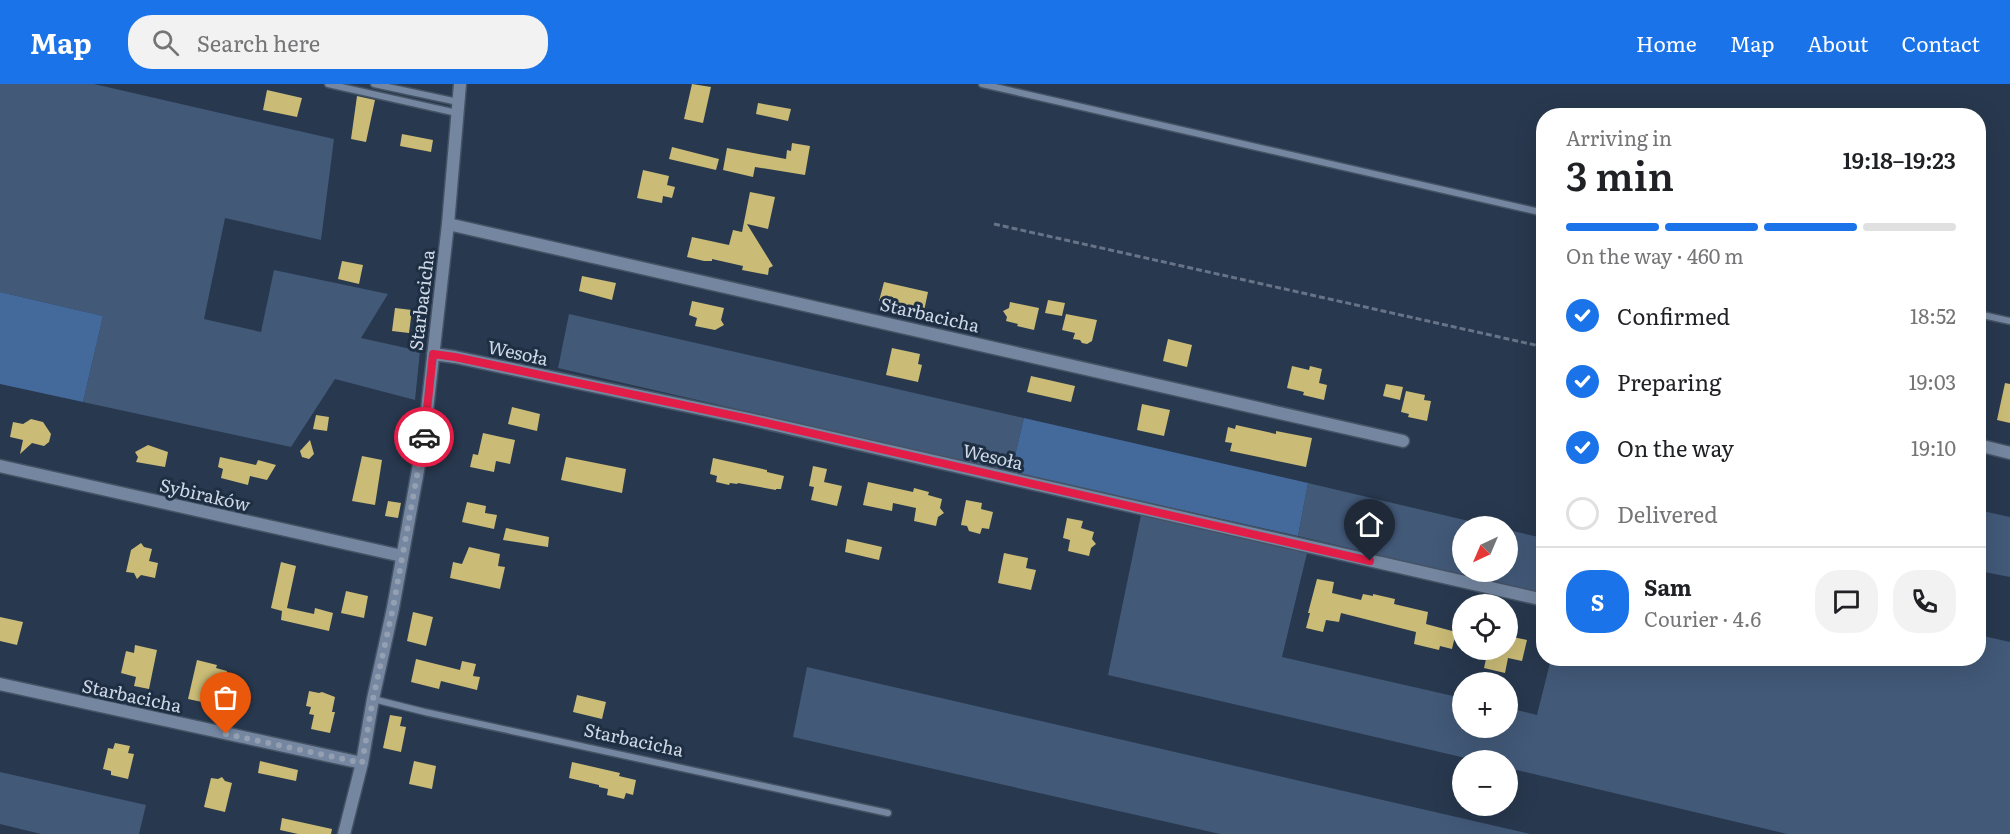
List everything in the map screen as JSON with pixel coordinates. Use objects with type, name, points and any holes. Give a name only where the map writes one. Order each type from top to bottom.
[{"type":"street","name":"Starbacicha","points":[[344,834],[362,763],[424,437],[448,224],[460,84]]},
{"type":"street","name":"Starbacicha","points":[[448,224],[1403,441]]},
{"type":"street","name":"Wesoła","points":[[433,354],[760,422],[1536,598]]},
{"type":"street","points":[[1986,447],[2010,453]]},
{"type":"street","name":"Sybiraków","points":[[0,466],[402,556]]},
{"type":"street","name":"Starbacicha","points":[[0,684],[362,763]]},
{"type":"lane","points":[[328,84],[458,107]]},
{"type":"lane","points":[[374,84],[458,107]]},
{"type":"lane","points":[[982,84],[1536,211]]},
{"type":"lane","points":[[1986,316],[2010,321]]},
{"type":"lane","name":"Starbacicha","points":[[373,699],[888,813]]},
{"type":"path","points":[[994,224],[1536,345]]},
{"type":"shaded area","points":[[0,84],[94,84],[334,139],[321,240],[225,218],[204,319],[261,332],[274,270],[388,294],[361,338],[420,351],[415,400],[335,379],[291,447],[83,402],[103,316],[0,292]]},
{"type":"shaded area","points":[[0,292],[103,316],[83,402],[0,384]]},
{"type":"shaded area","points":[[569,314],[1024,418],[1011,472],[558,368]]},
{"type":"shaded area","points":[[1024,418],[1308,483],[1298,536],[1011,472]]},
{"type":"shaded area","points":[[1308,483],[1452,517],[1452,572],[1298,536]]},
{"type":"shaded area","points":[[1986,512],[2010,517],[2010,577],[1986,572]]},
{"type":"shaded area","points":[[1141,515],[1307,553],[1282,657],[1452,696],[1452,738],[1518,738],[1518,710],[1537,715],[1549,666],[1986,666],[1986,637],[2010,642],[2010,834],[1787,834],[1518,770],[1518,750],[1452,750],[1452,755],[1108,675]]},
{"type":"shaded area","points":[[1518,532],[1536,536],[1536,592],[1492,582],[1518,582]]},
{"type":"shaded area","points":[[807,667],[1530,834],[1220,834],[793,737]]},
{"type":"shaded area","points":[[0,772],[146,805],[139,834],[41,834],[0,824]]},
{"type":"building","points":[[692,84],[711,87],[703,123],[684,119]]},
{"type":"building","points":[[267,90],[302,98],[297,117],[263,110]]},
{"type":"building","points":[[357,96],[375,100],[366,142],[351,139]]},
{"type":"building","points":[[758,103],[791,109],[788,121],[756,114]]},
{"type":"building","points":[[402,134],[433,140],[431,152],[400,146]]},
{"type":"building","points":[[792,143],[810,146],[805,175],[755,167],[753,177],[723,170],[727,148],[786,159],[787,150],[791,151]]},
{"type":"building","points":[[672,147],[719,159],[716,170],[669,159]]},
{"type":"building","points":[[643,170],[669,176],[667,185],[675,187],[672,198],[663,196],[662,203],[637,198]]},
{"type":"building","points":[[750,192],[775,197],[768,229],[747,224],[773,266],[769,268],[768,275],[742,270],[743,266],[712,259],[712,261],[704,261],[687,257],[692,237],[729,245],[733,230],[742,232]]},
{"type":"building","points":[[342,261],[363,265],[359,284],[338,279]]},
{"type":"building","points":[[582,276],[616,283],[612,300],[579,291]]},
{"type":"building","points":[[884,282],[928,292],[924,311],[879,301]]},
{"type":"building","points":[[1048,300],[1065,303],[1062,316],[1045,313]]},
{"type":"building","points":[[692,301],[724,308],[721,320],[724,325],[715,330],[695,326],[697,318],[689,315]]},
{"type":"building","points":[[1010,302],[1039,308],[1034,330],[1006,321],[1007,317],[1003,311],[1009,308]]},
{"type":"building","points":[[395,308],[412,310],[409,333],[392,331]]},
{"type":"building","points":[[1066,314],[1097,320],[1092,341],[1087,344],[1082,343],[1080,340],[1073,339],[1075,333],[1062,330]]},
{"type":"building","points":[[1168,339],[1192,345],[1187,367],[1163,361]]},
{"type":"building","points":[[892,348],[920,354],[918,364],[922,365],[918,382],[886,375]]},
{"type":"building","points":[[1292,366],[1309,370],[1310,366],[1322,369],[1319,383],[1327,385],[1324,400],[1287,388]]},
{"type":"building","points":[[1031,376],[1075,386],[1071,402],[1027,392]]},
{"type":"building","points":[[2005,383],[2010,384],[2010,423],[1997,420]]},
{"type":"building","points":[[1386,384],[1403,387],[1400,400],[1383,396]]},
{"type":"building","points":[[1406,391],[1425,395],[1424,400],[1431,401],[1427,421],[1408,417],[1409,414],[1401,412]]},
{"type":"building","points":[[1142,404],[1170,410],[1164,436],[1137,430]]},
{"type":"building","points":[[512,407],[540,414],[537,431],[508,424]]},
{"type":"building","points":[[316,415],[329,417],[327,431],[313,429]]},
{"type":"building","points":[[31,419],[43,422],[51,434],[49,442],[44,446],[32,443],[20,454],[23,440],[10,437],[13,422],[23,424]]},
{"type":"building","points":[[1236,425],[1276,434],[1276,431],[1312,438],[1306,467],[1230,451],[1232,443],[1225,442],[1228,427],[1235,429]]},
{"type":"building","points":[[483,433],[515,440],[510,464],[496,461],[494,472],[470,467],[473,454],[478,455]]},
{"type":"building","points":[[310,440],[314,454],[309,459],[302,457],[300,451]]},
{"type":"building","points":[[148,445],[168,452],[165,467],[136,462],[138,457],[135,452]]},
{"type":"building","points":[[362,456],[382,460],[375,505],[352,501]]},
{"type":"building","points":[[220,457],[256,465],[258,460],[276,465],[267,480],[250,476],[248,485],[221,478],[223,469],[218,467]]},
{"type":"building","points":[[566,457],[626,469],[622,493],[561,480]]},
{"type":"building","points":[[713,458],[784,476],[781,489],[716,482],[717,476],[710,474]]},
{"type":"building","points":[[813,466],[827,469],[824,482],[842,486],[837,506],[811,500],[814,487],[809,486]]},
{"type":"building","points":[[868,482],[913,492],[914,488],[929,492],[928,495],[942,499],[940,508],[944,513],[938,517],[936,526],[914,521],[916,508],[893,503],[892,511],[863,505]]},
{"type":"building","points":[[966,500],[982,503],[981,509],[993,512],[989,529],[982,528],[980,534],[969,531],[967,526],[961,525]]},
{"type":"building","points":[[388,501],[401,503],[398,518],[385,516]]},
{"type":"building","points":[[467,502],[486,506],[485,513],[497,515],[494,529],[462,522]]},
{"type":"building","points":[[1067,518],[1083,521],[1081,528],[1094,532],[1092,539],[1096,544],[1091,548],[1089,556],[1068,551],[1070,540],[1063,538]]},
{"type":"building","points":[[506,528],[549,537],[548,547],[503,540]]},
{"type":"building","points":[[847,539],[882,547],[879,560],[845,552]]},
{"type":"building","points":[[141,543],[144,547],[152,549],[149,561],[158,563],[155,578],[141,575],[137,579],[134,573],[126,572],[131,550]]},
{"type":"building","points":[[469,547],[500,554],[498,566],[505,567],[500,589],[450,578],[453,562],[462,564]]},
{"type":"building","points":[[1004,553],[1028,558],[1026,568],[1036,570],[1031,590],[998,583]]},
{"type":"building","points":[[281,562],[296,566],[287,608],[314,614],[315,608],[333,613],[329,631],[281,620],[282,611],[271,608]]},
{"type":"building","points":[[1317,579],[1334,582],[1332,593],[1361,600],[1363,594],[1373,596],[1373,594],[1395,599],[1394,604],[1428,612],[1426,624],[1452,631],[1452,649],[1440,646],[1439,650],[1414,644],[1416,632],[1341,613],[1339,622],[1326,620],[1323,632],[1306,628],[1310,613],[1308,613]]},
{"type":"building","points":[[346,591],[368,596],[364,618],[341,613]]},
{"type":"building","points":[[413,612],[433,617],[426,646],[407,641]]},
{"type":"building","points":[[0,617],[23,622],[17,645],[0,641]]},
{"type":"building","points":[[1518,638],[1527,640],[1522,661],[1517,660]]},
{"type":"building","points":[[135,645],[157,650],[149,689],[134,686],[136,677],[121,673],[126,651],[134,653]]},
{"type":"building","points":[[416,659],[460,670],[462,661],[476,664],[473,676],[480,677],[477,690],[441,681],[439,689],[411,682]]},
{"type":"building","points":[[197,660],[217,665],[216,668],[227,671],[221,696],[205,692],[202,702],[188,699]]},
{"type":"building","points":[[1486,660],[1508,660],[1505,672],[1484,668]]},
{"type":"building","points":[[309,691],[322,692],[335,697],[332,712],[335,712],[330,733],[311,729],[314,715],[309,714],[311,707],[306,706]]},
{"type":"building","points":[[577,695],[606,702],[602,719],[573,712]]},
{"type":"building","points":[[390,715],[402,717],[400,726],[406,727],[401,752],[383,748]]},
{"type":"building","points":[[115,743],[130,746],[128,753],[134,754],[128,779],[111,775],[111,771],[103,769],[108,748],[113,749]]},
{"type":"building","points":[[260,761],[298,770],[296,781],[258,773]]},
{"type":"building","points":[[414,761],[436,766],[432,789],[409,784]]},
{"type":"building","points":[[572,762],[620,773],[619,776],[636,780],[633,795],[626,793],[624,799],[607,795],[608,789],[569,778]]},
{"type":"building","points":[[222,777],[225,781],[232,783],[225,812],[204,807],[211,778]]},
{"type":"building","points":[[282,818],[332,829],[331,834],[298,834],[280,830]]},
{"type":"way so far","points":[[226,734],[362,763],[424,437]]},
{"type":"route","points":[[424,437],[433,354],[749,419],[1370,561]]}]
